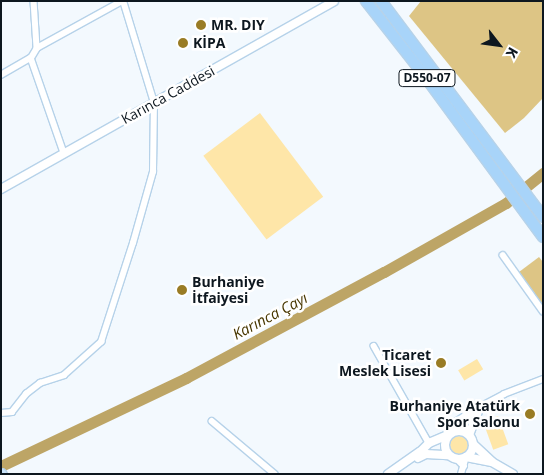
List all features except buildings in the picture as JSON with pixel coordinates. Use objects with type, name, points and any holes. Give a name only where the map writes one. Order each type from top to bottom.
[{"type":"highway","name":"D550-07","points":[[366,1],[424,75],[541,235]]},
{"type":"highway","name":"D550-07","points":[[381,1],[543,216]]},
{"type":"street","points":[[34,1],[37,48]]},
{"type":"street","points":[[1,75],[31,58],[37,48],[122,1],[154,103],[153,172],[101,342],[64,375],[40,383],[26,394],[12,412],[1,413]]},
{"type":"street","name":"Karınca Caddesi","points":[[1,189],[154,103],[323,4],[334,1]]},
{"type":"street","points":[[31,58],[64,153]]},
{"type":"street","points":[[504,255],[543,311]]},
{"type":"street","points":[[374,346],[428,443]]},
{"type":"street","points":[[448,455],[444,447],[454,424],[504,394],[543,379]]},
{"type":"street","points":[[469,435],[480,407]]},
{"type":"street","points":[[212,421],[275,474]]},
{"type":"street","points":[[388,474],[420,452],[428,443],[459,430],[469,435],[473,444],[492,462],[513,474]]},
{"type":"street","points":[[462,474],[465,461],[473,444]]},
{"type":"street","points":[[396,474],[426,454],[448,455],[465,461],[492,462]]},
{"type":"shaded area","points":[[421,1],[543,1],[543,98],[524,118],[505,133],[409,16]]},
{"type":"shaded area","points":[[260,113],[323,197],[266,240],[203,156]]},
{"type":"shaded area","points":[[539,257],[543,262],[543,305],[519,272]]},
{"type":"shaded area","points":[[477,359],[483,369],[464,381],[458,370]]},
{"type":"shaded area","points":[[498,416],[508,444],[493,450],[483,421]]},
{"type":"shaded area","points":[[459,436],[465,439],[468,445],[465,451],[459,454],[453,451],[450,445],[453,439]]},
{"type":"waterway","name":"Karınca Çayı","points":[[1,466],[186,378],[384,272],[506,203],[543,173]]},
{"type":"place","name":"MR. DIY","points":[[201,25]]},
{"type":"place","name":"KİPA","points":[[183,43]]},
{"type":"place","name":"Burhaniye İtfaiyesi","points":[[182,290]]},
{"type":"place","name":"Ticaret Meslek Lisesi","points":[[441,363]]},
{"type":"place","name":"Burhaniye Atatürk Spor Salonu","points":[[530,414]]}]
